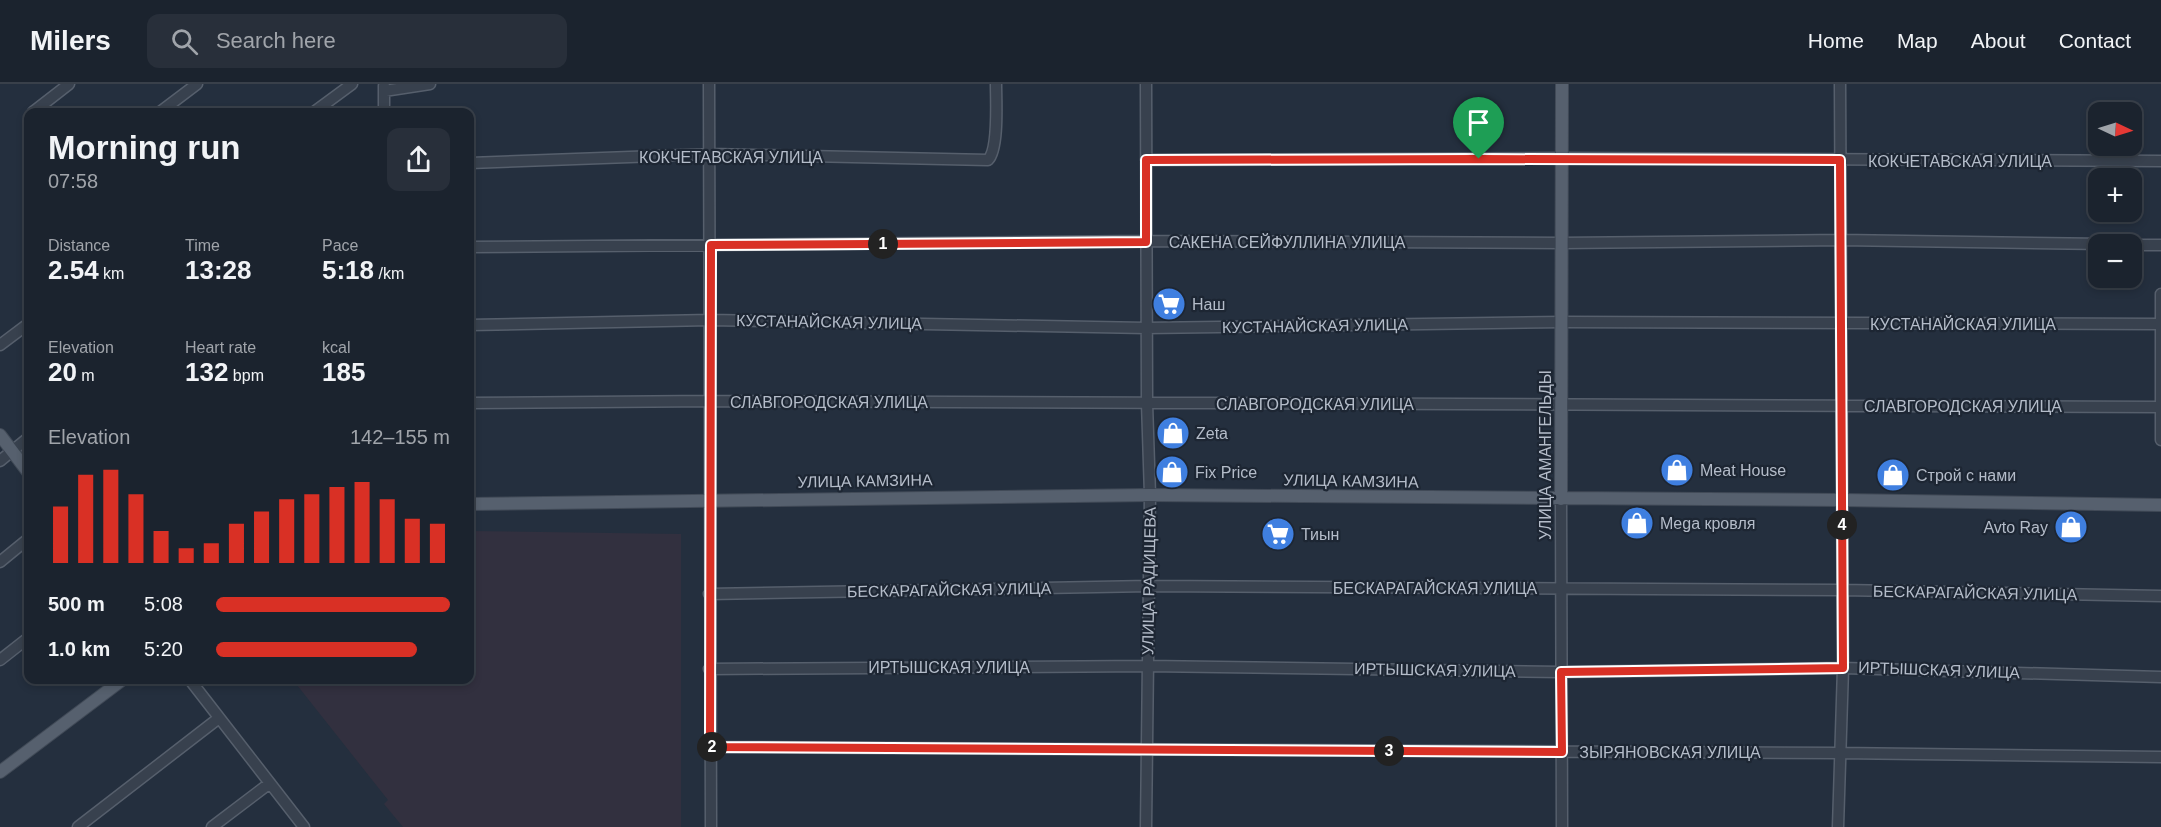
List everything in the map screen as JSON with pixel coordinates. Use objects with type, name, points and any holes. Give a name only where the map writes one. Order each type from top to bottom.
[{"type":"main road","name":"УЛИЦА АМАНГЕЛЬДЫ","points":[[1561,499],[1562,84]]},
{"type":"main road","points":[[0,435],[24,467]]},
{"type":"main road","name":"УЛИЦА КАМЗИНА","points":[[474,504],[709,499],[1150,495],[1842,500],[2161,505]]},
{"type":"main road","points":[[0,772],[117,684]]},
{"type":"street","points":[[38,108],[69,84]]},
{"type":"street","points":[[165,108],[197,84]]},
{"type":"street","points":[[319,108],[352,84]]},
{"type":"street","points":[[384,108],[384,87],[430,84]]},
{"type":"street","points":[[709,84],[711,154],[709,499],[711,827]]},
{"type":"street","name":"КОКЧЕТАВСКАЯ УЛИЦА","points":[[474,163],[711,154],[988,160],[992,156],[994,143],[996,84]]},
{"type":"street","name":"УЛИЦА РАДИЩЕВА","points":[[1146,84],[1146,328],[1150,495],[1146,827]]},
{"type":"street","points":[[1838,827],[1843,668],[1840,84]]},
{"type":"street","name":"КОКЧЕТАВСКАЯ УЛИЦА","points":[[1146,160],[1562,158],[2161,162]]},
{"type":"street","name":"САКЕНА СЕЙФУЛЛИНА УЛИЦА","points":[[474,247],[1841,240],[2088,244]]},
{"type":"street","points":[[2142,245],[2161,246]]},
{"type":"street","points":[[2161,294],[2161,440]]},
{"type":"street","name":"КУСТАНАЙСКАЯ УЛИЦА","points":[[474,325],[710,320],[1146,328],[1563,322],[2160,324]]},
{"type":"street","points":[[0,345],[24,327]]},
{"type":"street","name":"СЛАВГОРОДСКАЯ УЛИЦА","points":[[474,403],[710,401],[2160,406]]},
{"type":"street","points":[[0,461],[24,441]]},
{"type":"street","name":"УЛИЦА АМАНГЕЛЬДЫ","points":[[1561,499],[1562,827]]},
{"type":"street","points":[[0,562],[24,542]]},
{"type":"street","name":"БЕСКАРАГАЙСКАЯ УЛИЦА","points":[[709,594],[1149,586],[1842,590],[2161,596]]},
{"type":"street","points":[[0,660],[24,641]]},
{"type":"street","name":"ИРТЫШСКАЯ УЛИЦА","points":[[709,669],[1148,666],[1561,672],[1843,668],[2161,677]]},
{"type":"street","points":[[193,684],[304,827]]},
{"type":"street","points":[[78,827],[219,718]]},
{"type":"street","name":"ЗЫРЯНОВСКАЯ УЛИЦА","points":[[710,747],[2161,757]]},
{"type":"street","points":[[212,827],[270,783]]},
{"type":"shaded area","points":[[474,531],[681,534],[681,827],[403,827],[384,804],[388,800],[296,684],[474,684]]},
{"type":"place","name":"Наш","points":[[1169,304]]},
{"type":"place","name":"Zeta","points":[[1173,433]]},
{"type":"place","name":"Meat House","points":[[1677,470]]},
{"type":"place","name":"Fix Price","points":[[1172,472]]},
{"type":"place","name":"Строй с нами","points":[[1893,475]]},
{"type":"place","name":"Mega кровля","points":[[1637,523]]},
{"type":"place","name":"Avto Ray","points":[[2071,527]]},
{"type":"place","name":"Тиын","points":[[1278,534]]},
{"type":"route","points":[[1479,159],[1840,160],[1843,668],[1561,672],[1562,752],[710,747],[711,245],[1146,242],[1146,160],[1479,159]]}]
